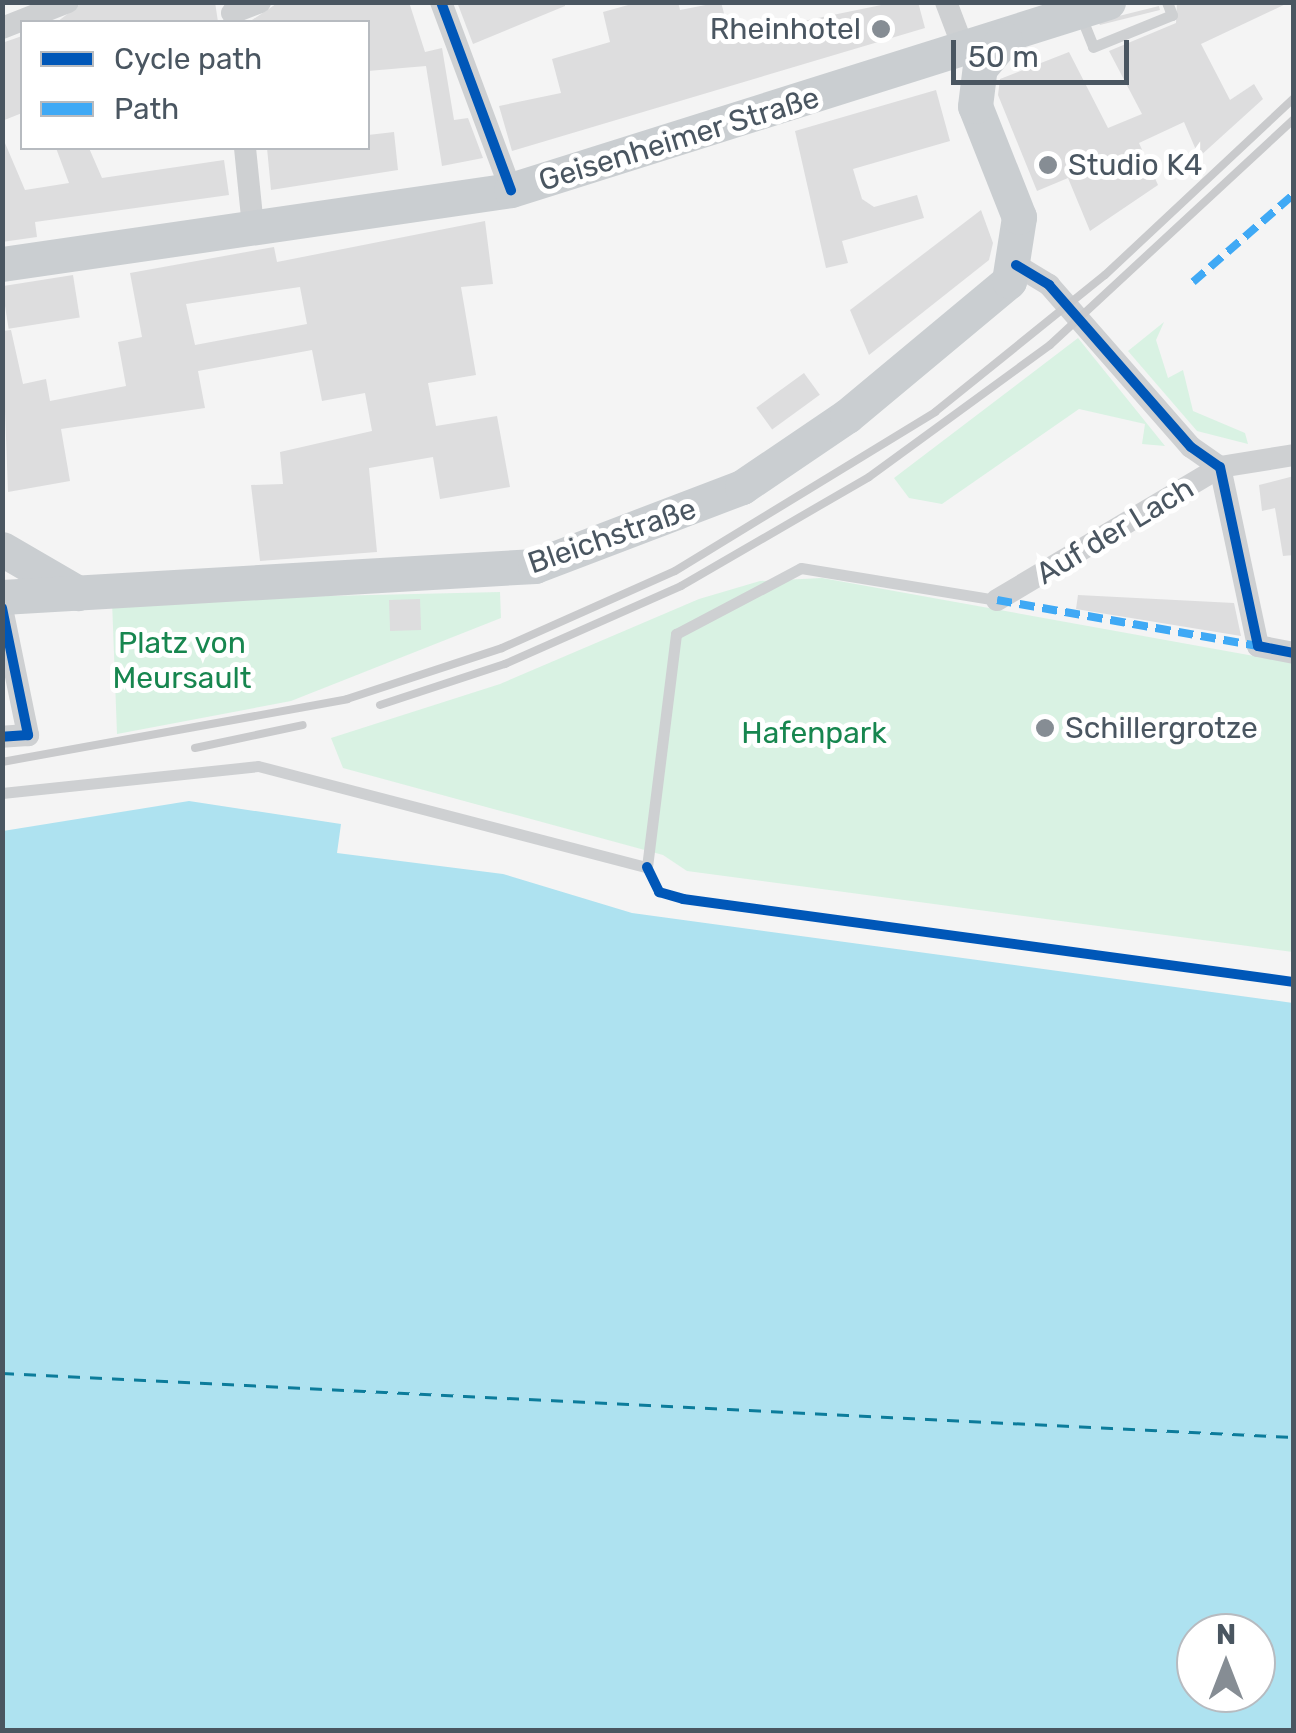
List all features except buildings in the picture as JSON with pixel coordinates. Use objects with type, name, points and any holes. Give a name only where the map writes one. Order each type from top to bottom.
[{"type":"main road","name":"Geisenheimer Straße","points":[[2,264],[511,190],[965,52],[1094,8]]},
{"type":"main road","points":[[974,106],[980,68],[1004,39]]},
{"type":"main road","points":[[900,70],[952,80],[974,106],[1019,217],[1016,265]]},
{"type":"main road","name":"Bleichstraße","points":[[2,597],[468,574],[591,550],[706,504],[801,450],[999,296],[1016,265]]},
{"type":"main road","points":[[2,550],[78,594]]},
{"type":"street","points":[[2,28],[41,7],[68,2]]},
{"type":"street","points":[[231,13],[260,2]]},
{"type":"street","points":[[441,2],[511,190]]},
{"type":"street","points":[[946,2],[965,52]]},
{"type":"street","points":[[245,150],[253,228]]},
{"type":"street","points":[[1016,265],[1048,285],[1191,447],[1220,467],[1258,646],[1294,652]]},
{"type":"street","name":"Auf der Lach","points":[[997,600],[1220,467],[1294,455]]},
{"type":"street","points":[[2,608],[28,735],[2,737]]},
{"type":"lane","points":[[1094,8],[1093,47],[1172,15],[1167,2]]},
{"type":"lane","points":[[2,793],[258,766],[648,866],[676,634],[801,568],[997,600]]},
{"type":"green space","points":[[1164,322],[1156,340],[1168,378],[1183,370],[1193,411],[1245,433],[1248,444],[1197,431],[1128,351]]},
{"type":"green space","points":[[1078,338],[1165,446],[1142,444],[1145,424],[1079,409],[942,504],[909,498],[894,478]]},
{"type":"green space","name":"Hafenpark","points":[[822,578],[1293,663],[1293,952],[687,871],[663,855],[343,768],[331,738],[500,684],[699,599],[760,581]]},
{"type":"green space","name":"Platz von Meursault","points":[[500,592],[501,618],[291,701],[117,734],[112,601]]},
{"type":"water","points":[[189,801],[341,824],[337,853],[503,874],[632,913],[1293,1003],[1293,1730],[3,1730],[3,831]]},
{"type":"ferry route","points":[[2,1373],[1294,1437]]},
{"type":"railway","points":[[2,762],[347,699],[502,648],[675,571],[935,412],[1105,275],[1294,98]]},
{"type":"railway","points":[[380,705],[505,664],[681,586],[869,477],[1050,345],[1294,119]]},
{"type":"railway","points":[[195,748],[303,725]]},
{"type":"marked path","points":[[1193,282],[1294,194]]},
{"type":"marked path","points":[[997,600],[1258,646]]},
{"type":"cycle path","points":[[441,2],[511,190]]},
{"type":"cycle path","points":[[1016,265],[1049,285],[1191,447],[1220,467],[1258,646],[1294,653]]},
{"type":"cycle path","points":[[2,608],[28,735],[2,737]]},
{"type":"cycle path","points":[[647,867],[659,892],[683,899],[1294,982]]},
{"type":"place","name":"Rheinhotel","points":[[881,29]]},
{"type":"place","name":"Studio K4","points":[[1048,165]]},
{"type":"place","name":"Schillergrotze","points":[[1045,728]]}]
